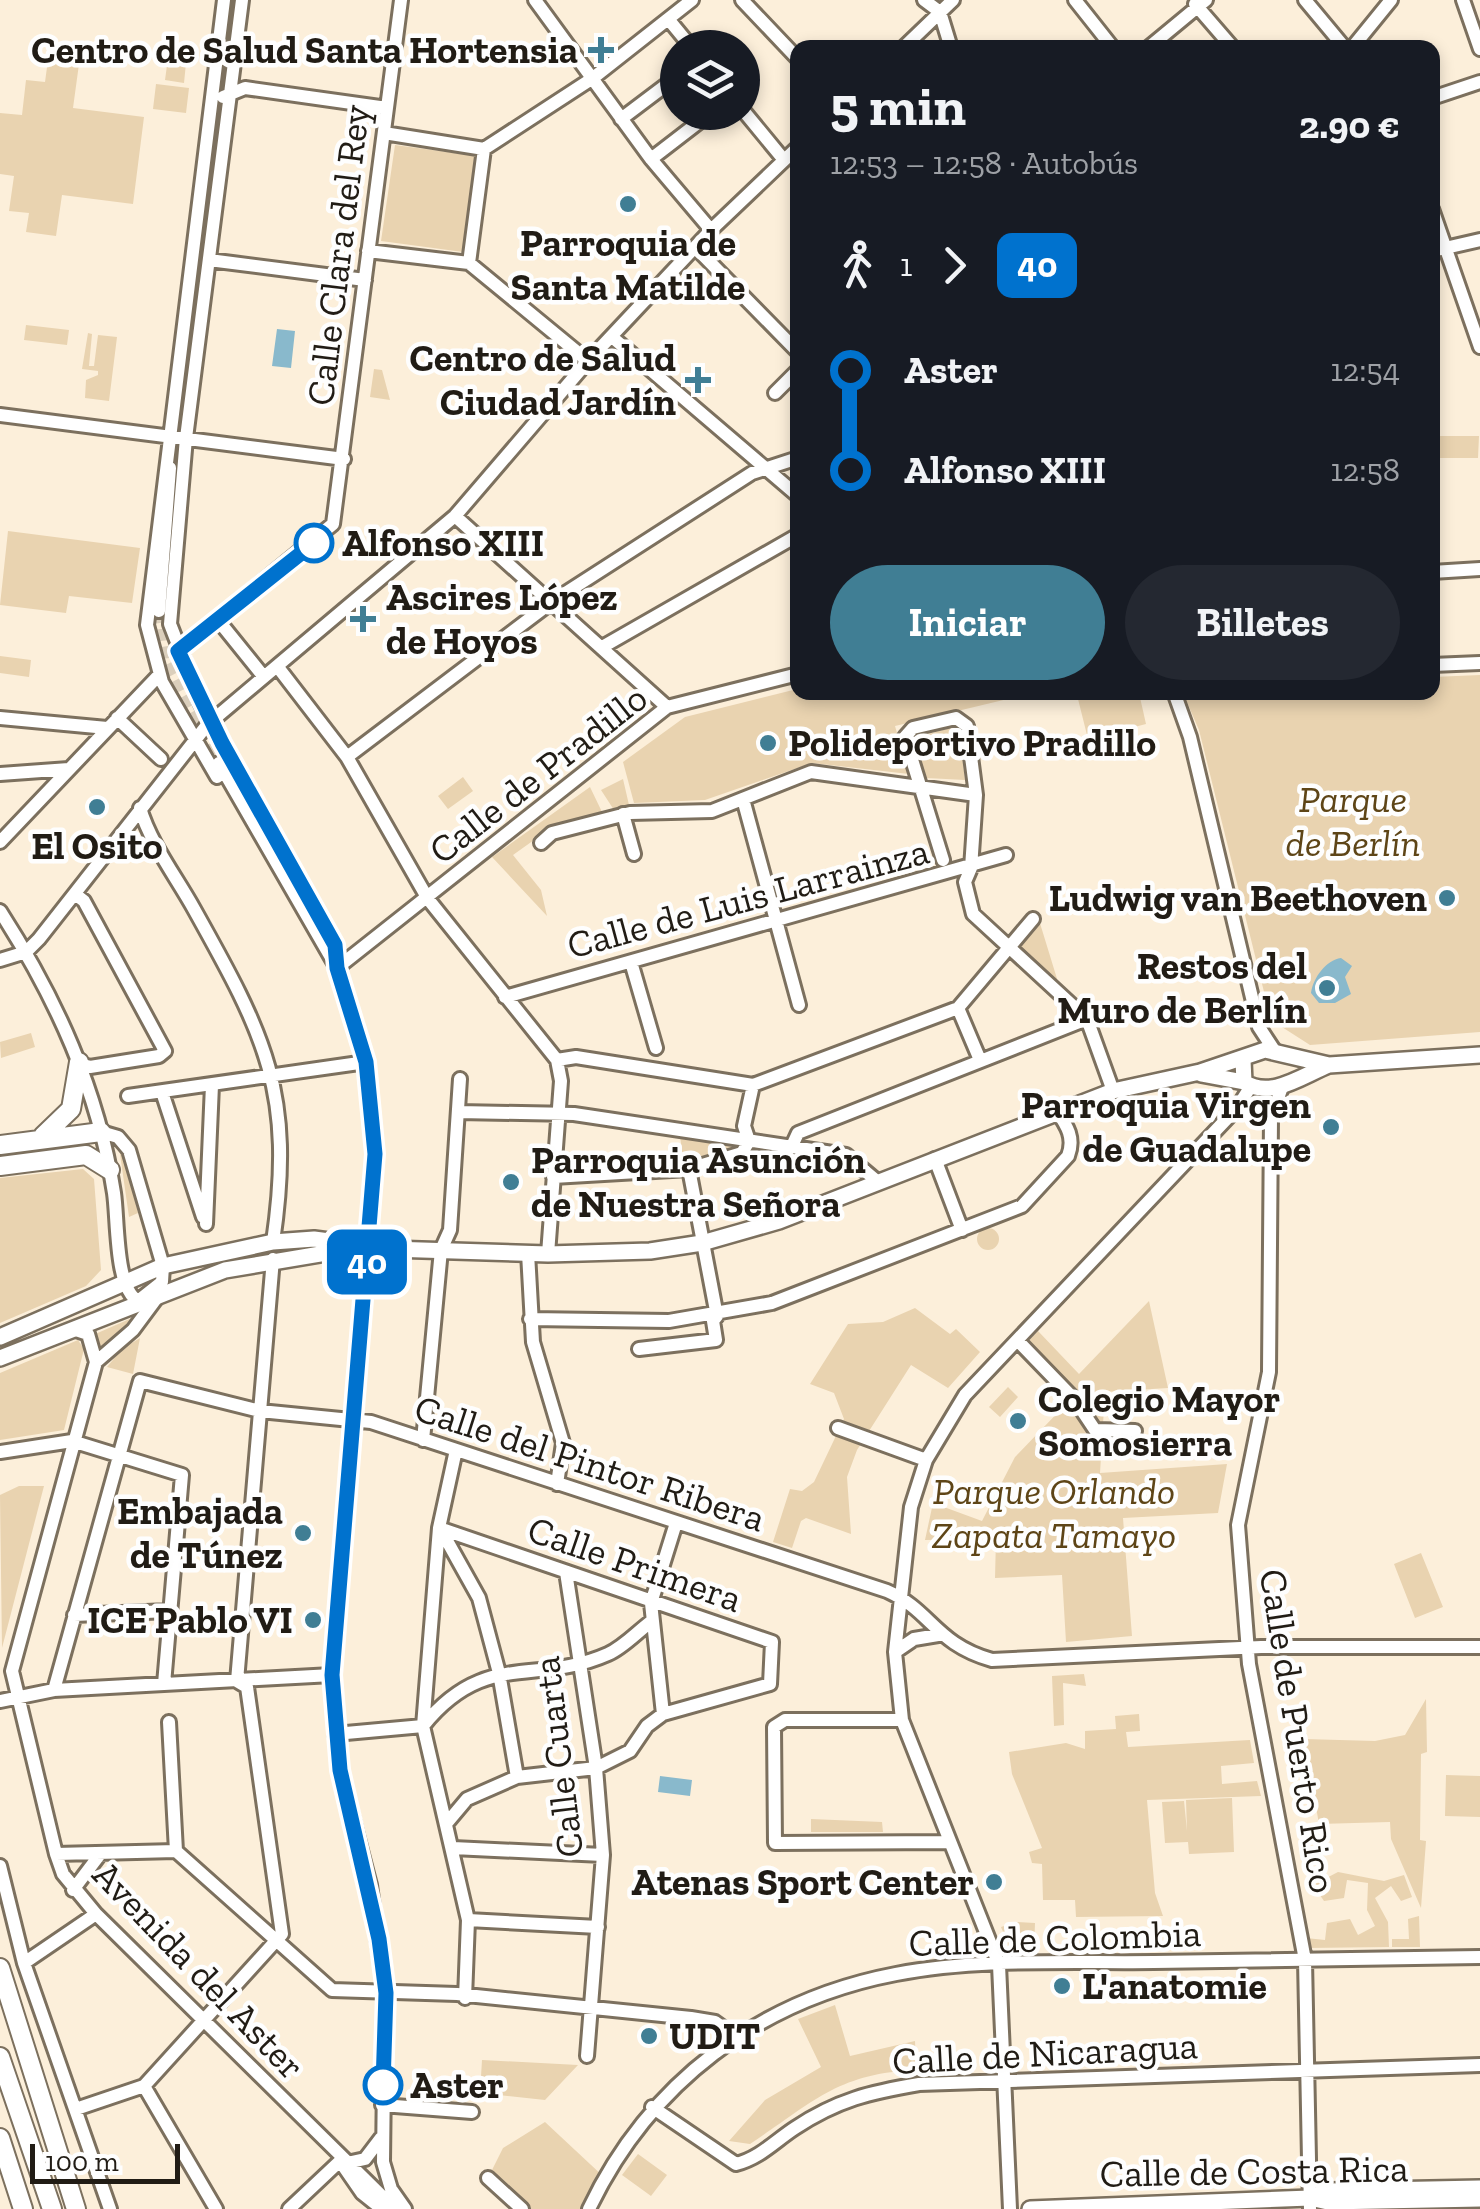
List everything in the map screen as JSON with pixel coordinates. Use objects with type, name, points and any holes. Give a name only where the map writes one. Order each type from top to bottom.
[{"type":"highway","points":[[39,1140],[60,1126],[71,1109],[80,1063]]},
{"type":"highway","points":[[0,1145],[101,1132]]},
{"type":"highway","points":[[0,1166],[86,1155],[110,1170]]},
{"type":"highway","points":[[0,1968],[76,2209]]},
{"type":"highway","points":[[0,2057],[52,2209]]},
{"type":"highway","points":[[0,2138],[23,2209]]},
{"type":"main road","points":[[1282,1054],[1287,1083]]},
{"type":"main road","points":[[0,1358],[138,1301],[273,1250],[314,1239],[368,1246],[548,1254],[650,1250],[702,1243],[779,1221],[1114,1091],[1197,1073],[1246,1057],[1282,1054],[1329,1065],[1480,1055]]},
{"type":"main road","points":[[1246,1057],[1248,1084]]},
{"type":"main road","points":[[1197,1073],[1248,1084],[1287,1083],[1329,1065]]},
{"type":"main road","points":[[0,1337],[163,1266],[273,1250]]},
{"type":"main road","points":[[1310,2203],[1329,2191],[1480,2188]]},
{"type":"main road","name":"Calle de Costa Rica","points":[[1030,2209],[1480,2199]]},
{"type":"street","points":[[224,0],[148,586],[148,636],[161,678],[194,739],[320,953],[337,968]]},
{"type":"street","points":[[242,0],[186,438],[170,614],[186,672],[335,945],[337,968],[366,1062],[375,1154],[332,1675],[335,1734],[348,1804],[370,1885],[386,1993],[381,2138],[375,2188],[383,2209]]},
{"type":"street","name":"Calle Clara del Rey","points":[[218,620],[334,524],[401,0]]},
{"type":"street","points":[[535,0],[650,159],[711,230]]},
{"type":"street","points":[[384,133],[484,149],[593,78],[692,0]]},
{"type":"street","points":[[742,0],[790,51]]},
{"type":"street","points":[[924,0],[940,12],[949,40]]},
{"type":"street","points":[[910,40],[953,0]]},
{"type":"street","points":[[1075,0],[1107,40]]},
{"type":"street","points":[[1305,0],[1342,40]]},
{"type":"street","points":[[1356,40],[1392,0]]},
{"type":"street","points":[[1463,0],[1480,49]]},
{"type":"street","points":[[1157,40],[1199,2],[1227,40]]},
{"type":"street","points":[[669,20],[677,30]]},
{"type":"street","points":[[209,114],[230,86],[230,48],[218,44]]},
{"type":"street","points":[[1440,95],[1480,82]]},
{"type":"street","points":[[230,86],[387,108]]},
{"type":"street","points":[[621,120],[660,90]]},
{"type":"street","points":[[650,159],[688,130]]},
{"type":"street","points":[[759,130],[784,160]]},
{"type":"street","points":[[469,263],[484,149]]},
{"type":"street","points":[[0,960],[26,952],[194,739],[455,516],[588,362],[711,230],[790,154]]},
{"type":"street","points":[[200,193],[204,208],[202,248],[208,260]]},
{"type":"street","points":[[1480,240],[1440,249],[1480,348]]},
{"type":"street","points":[[696,248],[790,344]]},
{"type":"street","points":[[368,251],[469,263],[588,362]]},
{"type":"street","points":[[208,260],[365,280]]},
{"type":"street","points":[[186,299],[197,306],[198,352]]},
{"type":"street","points":[[612,338],[790,489]]},
{"type":"street","points":[[775,392],[790,378]]},
{"type":"street","points":[[0,415],[344,458]]},
{"type":"street","points":[[158,610],[170,489],[168,436]]},
{"type":"street","points":[[170,489],[186,438]]},
{"type":"street","points":[[347,757],[554,601],[764,468],[790,460]]},
{"type":"street","points":[[455,516],[668,707]]},
{"type":"street","points":[[604,646],[790,540]]},
{"type":"street","points":[[1440,572],[1480,569]]},
{"type":"street","points":[[148,636],[162,651],[178,651],[218,620],[264,677]]},
{"type":"street","points":[[1440,664],[1480,662]]},
{"type":"street","points":[[277,666],[347,757],[428,900],[556,1060],[559,1115],[548,1254]]},
{"type":"street","points":[[161,678],[176,686],[186,672]]},
{"type":"street","name":"Calle de Pradillo","points":[[337,968],[668,707],[790,676]]},
{"type":"street","points":[[0,842],[112,723],[161,678]]},
{"type":"street","points":[[1177,700],[1190,737],[1259,1028],[1282,1054]]},
{"type":"street","points":[[0,718],[112,723],[161,759]]},
{"type":"street","points":[[943,860],[906,734],[951,718],[965,722],[976,795],[971,868],[964,882],[973,914],[1087,1018],[1114,1091]]},
{"type":"street","points":[[219,763],[337,968]]},
{"type":"street","points":[[0,774],[69,770]]},
{"type":"street","points":[[540,844],[552,833],[624,814],[701,813],[811,772],[920,784],[976,795]]},
{"type":"street","points":[[743,799],[799,1005]]},
{"type":"street","points":[[140,808],[248,1006],[274,1076],[281,1186],[237,1681]]},
{"type":"street","points":[[624,814],[634,854]]},
{"type":"street","name":"Calle de Luis Larrainza","points":[[504,997],[971,868],[1006,854]]},
{"type":"street","points":[[75,894],[84,901],[165,1049],[159,1056],[90,1068],[80,1063]]},
{"type":"street","points":[[0,911],[26,952],[80,1063],[110,1170],[122,1283],[138,1301],[162,1282],[163,1266],[129,1150],[118,1137],[101,1132]]},
{"type":"street","points":[[556,1060],[576,1057],[753,1086],[958,1008],[1033,919]]},
{"type":"street","points":[[631,962],[656,1048]]},
{"type":"street","points":[[958,1008],[980,1060]]},
{"type":"street","points":[[792,1146],[798,1133],[1087,1018]]},
{"type":"street","points":[[1246,1057],[1259,1028]]},
{"type":"street","points":[[128,1096],[366,1062]]},
{"type":"street","points":[[423,1440],[441,1250],[450,1230],[460,1078]]},
{"type":"street","name":"Calle de Puerto Rico","points":[[1287,1083],[1271,1122],[1270,1372],[1239,1510],[1247,1648],[1305,1960],[1310,2203]]},
{"type":"street","points":[[1010,2209],[999,1965],[902,1720],[895,1652],[911,1507],[926,1460],[965,1396],[1237,1108],[1248,1084]]},
{"type":"street","points":[[162,1092],[206,1224],[212,1085]]},
{"type":"street","points":[[554,1178],[689,1169],[742,1153],[749,1140],[744,1126],[753,1086]]},
{"type":"street","points":[[530,1319],[669,1321],[717,1316],[772,1303],[962,1230],[1022,1206],[1068,1156],[1072,1146],[1069,1129],[1058,1111]]},
{"type":"street","points":[[458,1112],[559,1115],[846,1154],[878,1182]]},
{"type":"street","points":[[935,1160],[962,1230]]},
{"type":"street","points":[[689,1169],[717,1316]]},
{"type":"street","points":[[528,1253],[530,1319],[538,1361],[563,1442],[557,1484]]},
{"type":"street","points":[[70,1329],[88,1334],[96,1362],[133,1330],[162,1292]]},
{"type":"street","points":[[639,1348],[716,1340],[713,1321],[717,1316]]},
{"type":"street","points":[[1018,1341],[1075,1400],[1094,1430],[1135,1431]]},
{"type":"street","name":"Avenida del Aster","points":[[96,1362],[13,1660],[16,1697],[56,1854],[74,1890],[96,1914],[341,2159]]},
{"type":"street","name":"Calle del Pintor Ribera","points":[[120,1452],[140,1381],[260,1411],[354,1419],[899,1596]]},
{"type":"street","points":[[838,1428],[926,1460]]},
{"type":"street","points":[[0,1452],[72,1441],[120,1452],[182,1475],[164,1684]]},
{"type":"street","points":[[456,1450],[440,1528],[423,1726],[468,1920],[465,1998]]},
{"type":"street","points":[[54,1690],[120,1452]]},
{"type":"street","points":[[446,1824],[467,1799],[517,1777],[596,1768],[630,1751],[647,1726],[663,1714],[651,1602],[676,1523]]},
{"type":"street","points":[[440,1528],[479,1598],[500,1673],[517,1777]]},
{"type":"street","name":"Calle Primera","points":[[440,1528],[772,1642],[770,1684],[663,1714]]},
{"type":"street","name":"Calle Cuarta","points":[[566,1572],[596,1768],[603,1856],[587,2056]]},
{"type":"street","points":[[899,1596],[938,1635],[966,1653],[1011,1661],[1247,1648],[1480,1647]]},
{"type":"street","points":[[74,1615],[169,1611]]},
{"type":"street","points":[[335,1734],[423,1726],[446,1696],[500,1673],[610,1654],[652,1620]]},
{"type":"street","points":[[895,1652],[914,1639],[938,1635]]},
{"type":"street","points":[[0,1701],[54,1690],[332,1675]]},
{"type":"street","points":[[76,2109],[144,2086],[282,1934],[246,1687],[237,1681]]},
{"type":"street","points":[[902,1720],[786,1720],[774,1727],[776,1843],[949,1842]]},
{"type":"street","points":[[169,1722],[176,1850]]},
{"type":"street","points":[[453,1848],[603,1856]]},
{"type":"street","points":[[56,1854],[176,1850],[332,1990],[591,2006],[715,2022],[736,2037]]},
{"type":"street","points":[[74,1890],[101,1853]]},
{"type":"street","points":[[0,1866],[24,1962],[110,2209]]},
{"type":"street","points":[[24,1962],[96,1914]]},
{"type":"street","points":[[468,1920],[598,1928]]},
{"type":"street","name":"Calle de Colombia","points":[[589,2209],[652,2106],[736,2037],[846,1986],[896,1974],[999,1965],[1480,1957]]},
{"type":"street","name":"Calle de Nicaragua","points":[[652,2106],[736,2164],[753,2160],[797,2126],[856,2094],[919,2084],[1480,2065]]},
{"type":"street","points":[[144,2086],[216,2209]]},
{"type":"street","points":[[382,2104],[472,2112]]},
{"type":"street","points":[[289,2209],[341,2159],[365,2158],[381,2138]]},
{"type":"street","points":[[381,2138],[386,2176],[405,2209]]},
{"type":"street","points":[[341,2159],[395,2209]]},
{"type":"street","points":[[341,2159],[362,2193],[383,2209]]},
{"type":"street","points":[[488,2178],[522,2209]]},
{"type":"street","points":[[596,2193],[606,2209]]},
{"type":"green space","points":[[169,51],[187,53],[184,83],[165,80]]},
{"type":"green space","points":[[48,60],[79,64],[73,108],[144,117],[133,204],[62,195],[56,236],[26,232],[29,213],[9,211],[14,176],[0,174],[0,113],[22,115],[26,80],[45,82]]},
{"type":"green space","points":[[156,84],[189,88],[186,113],[153,109]]},
{"type":"green space","points":[[395,145],[477,156],[463,252],[381,241]]},
{"type":"green space","points":[[26,325],[69,330],[67,345],[24,340]]},
{"type":"green space","points":[[88,333],[92,334],[89,366],[94,366],[98,335],[117,337],[109,401],[85,398],[86,380],[98,375],[98,371],[82,369]]},
{"type":"green space","points":[[374,369],[382,370],[390,400],[370,397]]},
{"type":"green space","points":[[1440,436],[1479,436],[1478,458],[1440,458]]},
{"type":"green space","points":[[8,531],[140,548],[132,603],[69,596],[66,613],[0,605]]},
{"type":"green space","points":[[0,656],[31,660],[29,677],[0,673]]},
{"type":"green space","name":"Parque de Berlín","points":[[1480,675],[1480,1032],[1310,1045],[1271,1020],[1199,730],[1186,700],[1440,700],[1440,677]]},
{"type":"green space","name":"Polideportivo Pradillo","points":[[790,691],[790,700],[1003,700],[895,726],[909,774],[812,763],[705,800],[634,803],[623,762],[685,717]]},
{"type":"green space","points":[[1078,700],[1141,700],[1146,724],[1088,739]]},
{"type":"green space","points":[[954,727],[959,731],[965,780],[926,778],[914,738]]},
{"type":"green space","points":[[463,777],[473,791],[448,809],[438,796]]},
{"type":"green space","points":[[623,779],[629,805],[614,810],[601,790]]},
{"type":"green space","points":[[590,787],[602,812],[548,830],[513,855],[541,890],[547,916],[492,857]]},
{"type":"green space","points":[[1039,920],[1058,982],[1016,946]]},
{"type":"green space","points":[[31,1033],[35,1047],[1,1058],[0,1042]]},
{"type":"green space","points":[[680,1136],[739,1144],[738,1151],[684,1165]]},
{"type":"green space","points":[[119,1147],[127,1161],[138,1213],[129,1217]]},
{"type":"green space","points":[[83,1169],[94,1179],[101,1270],[86,1286],[0,1323],[0,1178]]},
{"type":"green space","points":[[984,1228],[992,1228],[999,1239],[992,1250],[984,1250],[977,1243],[977,1235]]},
{"type":"green space","name":"Parque Orlando Zapata Tamayo","points":[[1149,1301],[1168,1388],[1105,1392],[1100,1473],[1227,1464],[1218,1513],[1123,1518],[1132,1636],[1066,1642],[1062,1575],[995,1578],[996,1539],[925,1540],[933,1503],[982,1521],[1015,1457],[1067,1403],[1021,1349],[1038,1331],[1079,1374]]},
{"type":"green space","points":[[915,1308],[950,1334],[956,1329],[980,1352],[948,1388],[911,1365],[857,1450],[847,1477],[851,1534],[806,1518],[801,1521],[792,1548],[773,1542],[790,1489],[802,1491],[814,1482],[844,1419],[834,1393],[810,1384],[848,1324],[883,1322]]},
{"type":"green space","points":[[141,1314],[98,1358],[93,1335]]},
{"type":"green space","points":[[140,1338],[133,1374],[107,1367],[122,1349]]},
{"type":"green space","points":[[78,1340],[84,1349],[64,1430],[0,1440],[0,1373]]},
{"type":"green space","points":[[1008,1387],[1018,1397],[1000,1417],[989,1407]]},
{"type":"green space","points":[[19,1486],[44,1486],[2,1648],[0,1495]]},
{"type":"green space","points":[[1421,1553],[1443,1607],[1415,1618],[1394,1564]]},
{"type":"green space","points":[[1084,1674],[1086,1686],[1063,1683],[1064,1725],[1054,1726],[1052,1676]]},
{"type":"green space","points":[[1426,1699],[1427,1752],[1421,1754],[1420,1840],[1426,1841],[1421,1908],[1391,1839],[1390,1822],[1319,1824],[1304,1739],[1375,1741],[1405,1735]]},
{"type":"green space","points":[[1139,1714],[1140,1731],[1126,1732],[1128,1747],[1250,1740],[1254,1763],[1221,1766],[1222,1784],[1257,1781],[1261,1796],[1147,1800],[1155,1893],[1163,1916],[1076,1917],[1075,1900],[1043,1900],[1042,1864],[1032,1863],[1029,1852],[1042,1848],[1012,1774],[1009,1752],[1066,1743],[1085,1749],[1085,1731],[1116,1729],[1115,1716]]},
{"type":"green space","points":[[1446,1775],[1480,1776],[1480,1817],[1445,1816]]},
{"type":"green space","points":[[1232,1798],[1234,1852],[1189,1854],[1188,1842],[1165,1843],[1162,1802],[1184,1801],[1187,1831],[1186,1800]]},
{"type":"green space","points":[[811,1819],[882,1822],[883,1832],[811,1832]]},
{"type":"green space","points":[[1338,1872],[1384,1881],[1404,1875],[1412,1897],[1401,1901],[1391,1886],[1375,1898],[1388,1922],[1389,1947],[1307,1948],[1306,1938],[1325,1940],[1327,1923],[1350,1919],[1358,1935],[1375,1926],[1367,1910],[1368,1883],[1347,1880],[1344,1898],[1324,1901],[1313,1885]]},
{"type":"green space","points":[[1419,1916],[1420,1947],[1392,1947],[1392,1939],[1409,1939],[1408,1919]]},
{"type":"green space","points":[[1017,1922],[1035,1923],[1034,1950],[1011,1951],[1001,1927]]},
{"type":"green space","points":[[835,2005],[850,2056],[915,2041],[916,2070],[889,2072],[845,2084],[750,2144],[729,2141],[765,2100],[821,2067],[798,2019]]},
{"type":"green space","points":[[482,2060],[578,2065],[545,2100],[480,2093]]},
{"type":"green space","points":[[545,2122],[605,2178],[589,2209],[522,2209],[488,2178],[503,2148]]},
{"type":"green space","points":[[638,2154],[667,2175],[651,2196],[622,2175]]},
{"type":"water","points":[[277,329],[295,331],[291,368],[272,366]]},
{"type":"water","points":[[1341,958],[1352,966],[1345,977],[1351,994],[1335,1003],[1319,1003],[1311,993],[1314,981],[1325,966]]},
{"type":"water","points":[[660,1776],[692,1780],[690,1796],[658,1792]]},
{"type":"tunnel","points":[[159,611],[166,662],[219,763]]},
{"type":"bus line","name":"40","points":[[314,543],[178,651],[200,704],[335,945],[337,968],[354,1014],[368,1075],[375,1154],[332,1675],[340,1770],[370,1885],[386,1993],[383,2085]]},
{"type":"place","name":"Centro de Salud Santa Hortensia","points":[[601,50]]},
{"type":"place","name":"Parroquia de Santa Matilde","points":[[628,204]]},
{"type":"place","name":"Centro de Salud Ciudad Jardín","points":[[698,380]]},
{"type":"place","name":"Alfonso XIII","points":[[314,543]]},
{"type":"place","name":"Ascires López de Hoyos","points":[[363,619]]},
{"type":"place","name":"Polideportivo Pradillo","points":[[768,743]]},
{"type":"place","name":"El Osito","points":[[97,807]]},
{"type":"place","name":"Ludwig van Beethoven","points":[[1447,898]]},
{"type":"place","name":"Restos del Muro de Berlín","points":[[1327,988]]},
{"type":"place","name":"Parroquia Virgen de Guadalupe","points":[[1331,1127]]},
{"type":"place","name":"Parroquia Asunción de Nuestra Señora","points":[[511,1182]]},
{"type":"place","name":"Colegio Mayor Somosierra","points":[[1018,1421]]},
{"type":"place","name":"Embajada de Túnez","points":[[303,1533]]},
{"type":"place","name":"ICE Pablo VI","points":[[313,1620]]},
{"type":"place","name":"Atenas Sport Center","points":[[994,1882]]},
{"type":"place","name":"L'anatomie","points":[[1062,1986]]},
{"type":"place","name":"UDIT","points":[[649,2036]]},
{"type":"place","name":"Aster","points":[[383,2085]]}]
